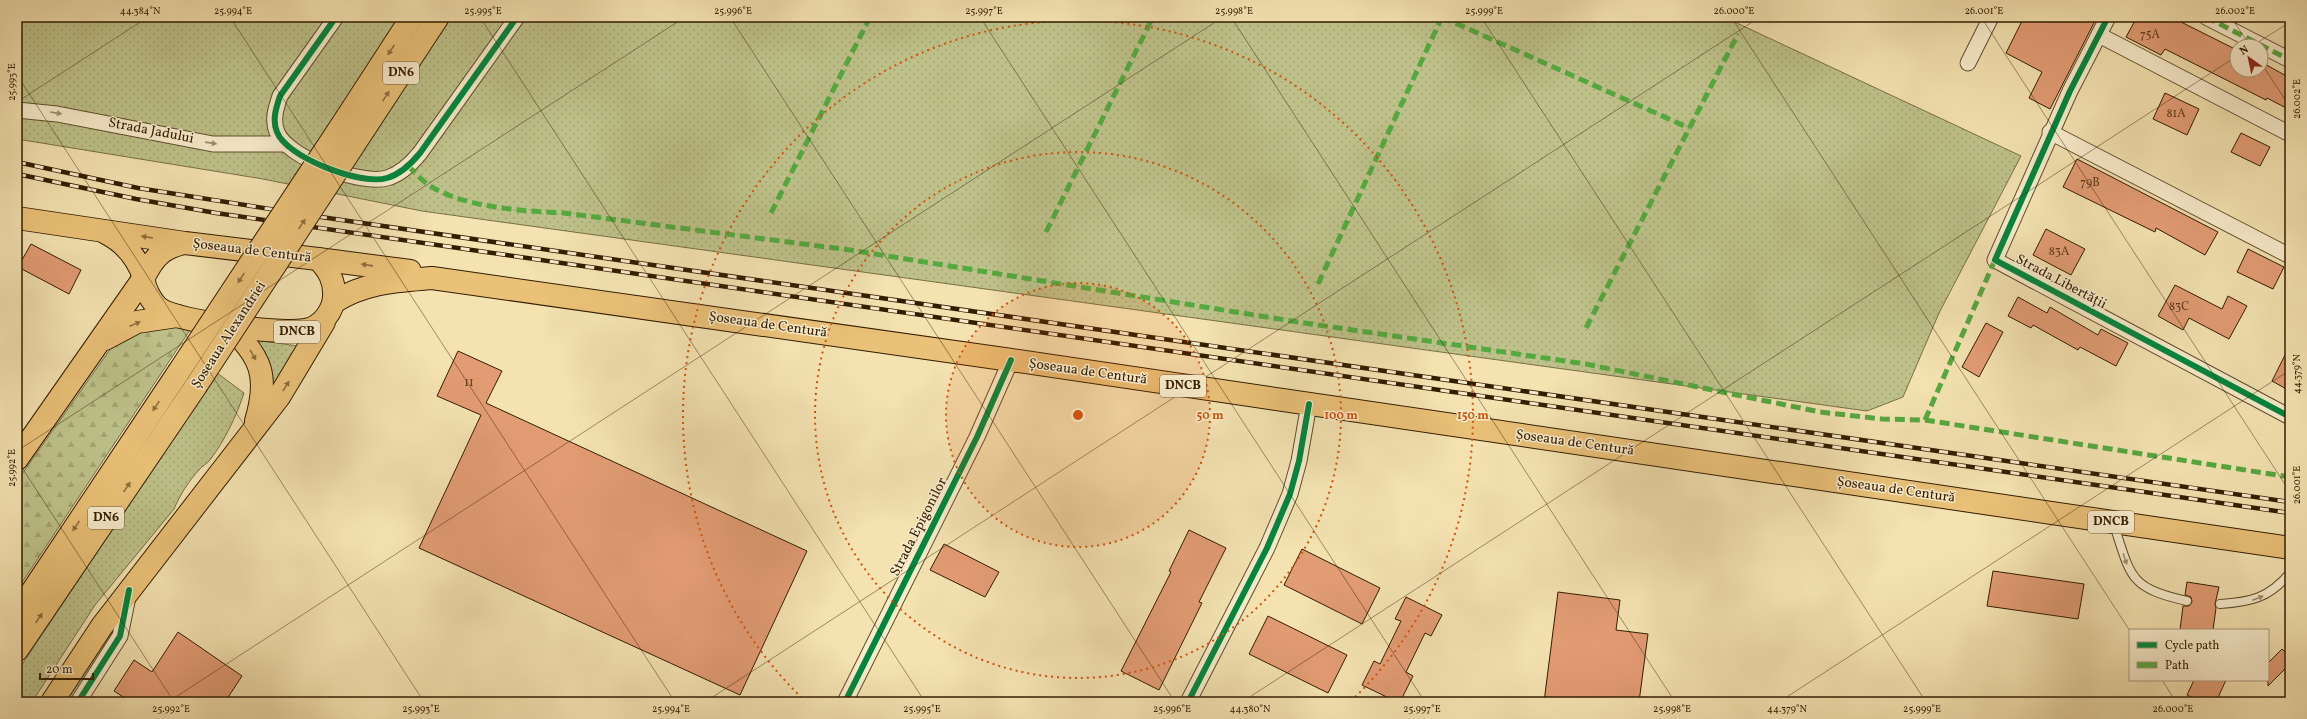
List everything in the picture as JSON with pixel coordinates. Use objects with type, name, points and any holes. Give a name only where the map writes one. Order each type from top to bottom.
[{"type":"main road","name":"Șoseaua Alexandriei","points":[[17,614],[178,374],[412,17]]},
{"type":"main road","name":"Șoseaua Alexandriei","points":[[17,650],[196,386],[438,17]]},
{"type":"main road","name":"Șoseaua de Centură","points":[[17,218],[185,243],[415,272],[432,278],[1011,360],[2290,548]]},
{"type":"main road","name":"Șoseaua de Centură","points":[[101,230],[111,235],[128,250],[137,261],[154,302],[159,308],[177,316],[228,325],[287,332],[311,329],[324,322],[334,302],[335,289],[328,268],[318,259]]},
{"type":"main road","name":"Șoseaua de Centură","points":[[143,278],[157,255],[173,245],[185,243]]},
{"type":"main road","points":[[17,459],[101,342],[143,278]]},
{"type":"main road","name":"Șoseaua de Centură","points":[[334,302],[355,290],[380,282],[432,278]]},
{"type":"main road","points":[[101,342],[137,322],[177,316]]},
{"type":"main road","points":[[52,702],[102,626],[218,479],[279,396],[324,322]]},
{"type":"main road","points":[[228,325],[249,347],[261,371],[263,395],[254,428]]},
{"type":"street","points":[[336,17],[280,96],[275,111],[277,132],[285,144],[300,156],[367,179],[376,180],[396,175],[408,166],[420,153],[517,17]]},
{"type":"street","points":[[1968,63],[1991,17]]},
{"type":"street","name":"Strada Libertății","points":[[2108,17],[2050,132],[1995,260],[2290,417]]},
{"type":"street","points":[[2206,17],[2290,60]]},
{"type":"street","points":[[2099,35],[2290,134]]},
{"type":"street","name":"Strada Jadului","points":[[17,110],[58,114],[213,144],[285,144]]},
{"type":"street","points":[[2050,132],[2290,256]]},
{"type":"street","name":"Strada Epigonilor","points":[[845,702],[978,437],[1011,360]]},
{"type":"street","points":[[1188,702],[1267,548],[1290,494],[1309,404]]},
{"type":"street","points":[[78,702],[120,636],[129,590]]},
{"type":"lane","points":[[2113,522],[2128,567],[2138,582],[2159,595],[2187,601]]},
{"type":"lane","points":[[2220,604],[2247,602],[2269,594],[2290,573]]},
{"type":"green space","points":[[17,17],[1724,17],[2021,156],[1939,313],[1903,397],[1867,411],[422,211],[263,179],[17,139]]},
{"type":"green space","points":[[170,325],[190,330],[17,590],[17,481],[116,341],[130,335]]},
{"type":"green space","points":[[256,340],[298,346],[273,393],[269,360]]},
{"type":"green space","points":[[217,373],[244,393],[234,419],[221,444],[210,460],[200,469],[188,484],[174,509],[95,605],[32,702],[17,702],[17,672]]},
{"type":"green space","points":[[118,622],[119,623],[71,702],[65,702]]},
{"type":"building","points":[[2024,17],[2097,17],[2050,109],[2029,98],[2042,72],[2006,53]]},
{"type":"building","points":[[2137,17],[2171,17],[2229,46],[2229,78],[2269,78],[2269,66],[2290,78],[2290,110],[2267,98],[2266,100],[2165,49],[2161,55],[2126,37]]},
{"type":"building","points":[[2165,93],[2199,109],[2187,135],[2153,119]]},
{"type":"building","points":[[2241,133],[2270,147],[2260,166],[2231,152]]},
{"type":"building","points":[[2077,159],[2218,232],[2205,255],[2156,228],[2155,232],[2063,187]]},
{"type":"building","points":[[2046,229],[2085,249],[2071,275],[2033,255]]},
{"type":"building","points":[[31,244],[81,270],[69,294],[18,267]]},
{"type":"building","points":[[2248,249],[2284,267],[2273,289],[2237,272]]},
{"type":"building","points":[[2175,285],[2222,309],[2228,296],[2247,306],[2229,339],[2189,318],[2183,330],[2158,316]]},
{"type":"building","points":[[2018,297],[2047,313],[2050,307],[2098,335],[2101,329],[2128,343],[2116,366],[2080,347],[2078,350],[2033,325],[2031,328],[2008,316]]},
{"type":"building","points":[[1986,323],[2003,332],[1979,377],[1962,367]]},
{"type":"building","points":[[2290,345],[2290,391],[2272,381]]},
{"type":"building","points":[[458,351],[502,371],[486,403],[807,551],[740,695],[419,548],[481,415],[437,396]]},
{"type":"building","points":[[1189,530],[1226,548],[1199,602],[1202,603],[1159,690],[1121,671],[1171,572],[1169,571]]},
{"type":"building","points":[[944,544],[999,572],[985,597],[930,570]]},
{"type":"building","points":[[1302,549],[1380,588],[1362,624],[1284,585]]},
{"type":"building","points":[[1993,571],[2084,584],[2078,619],[1987,606]]},
{"type":"building","points":[[2187,582],[2219,587],[2215,604],[2216,608],[2213,629],[2180,629],[2183,606],[2189,606],[2192,602],[2191,597],[2185,595]]},
{"type":"building","points":[[1558,592],[1620,600],[1616,630],[1648,634],[1639,702],[1544,702]]},
{"type":"building","points":[[1406,597],[1442,615],[1431,636],[1425,633],[1406,672],[1413,676],[1400,702],[1397,702],[1362,685],[1374,661],[1380,664],[1401,621],[1395,619]]},
{"type":"building","points":[[1268,616],[1347,655],[1328,693],[1249,654]]},
{"type":"building","points":[[178,632],[242,676],[225,702],[131,702],[114,691],[134,660],[152,672]]},
{"type":"building","points":[[2282,649],[2290,657],[2290,664],[2268,686],[2269,681],[2269,662]]},
{"type":"building","points":[[2194,681],[2226,681],[2216,702],[2201,702],[2187,695]]},
{"type":"railway","points":[[17,162],[138,188],[314,216],[2290,502]]},
{"type":"railway","points":[[17,174],[136,199],[216,213],[2290,513]]},
{"type":"marked path","points":[[771,213],[870,17]]},
{"type":"marked path","points":[[1046,232],[1153,17]]},
{"type":"marked path","points":[[1442,17],[1689,128]]},
{"type":"marked path","points":[[1318,284],[1442,17]]},
{"type":"marked path","points":[[2206,17],[2290,60]]},
{"type":"marked path","points":[[1586,328],[1738,34]]},
{"type":"marked path","points":[[408,166],[429,185],[446,194],[462,200],[496,207],[564,213],[850,250],[1298,322],[1586,364],[1820,412],[1882,419],[1925,420],[2290,477]]},
{"type":"marked path","points":[[1925,420],[1995,260]]},
{"type":"cycle path","points":[[336,17],[280,96],[275,114],[276,128],[283,141],[294,151],[309,160],[343,174],[360,178],[375,179],[387,178],[397,174],[417,157],[517,17]]},
{"type":"cycle path","points":[[2108,17],[2070,91],[1995,260],[2290,417]]},
{"type":"cycle path","points":[[845,702],[977,437],[1011,360]]},
{"type":"cycle path","points":[[1188,702],[1267,548],[1290,494],[1299,461],[1309,404]]},
{"type":"cycle path","points":[[78,702],[120,636],[129,590]]}]
